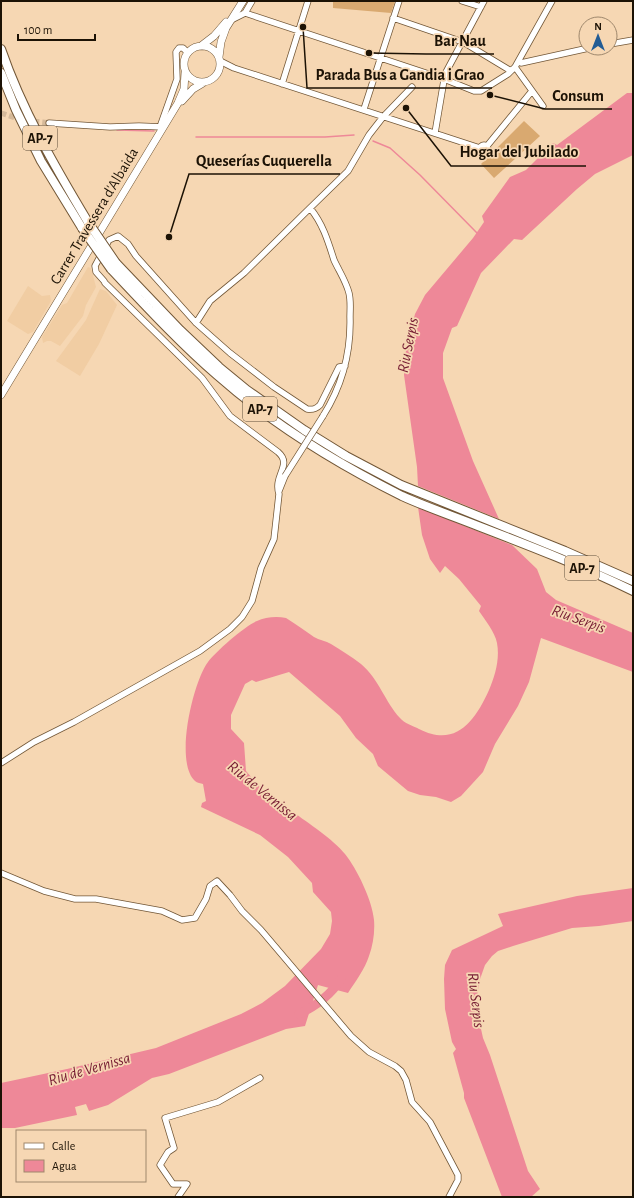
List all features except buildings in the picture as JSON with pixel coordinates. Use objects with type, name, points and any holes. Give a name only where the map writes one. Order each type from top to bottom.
[{"type":"highway","name":"AP-7","points":[[1,49],[20,96],[85,225]]},
{"type":"highway","name":"AP-7","points":[[1,73],[16,110],[41,161],[113,266],[174,335],[218,376],[246,399],[284,426],[342,462],[403,496],[563,559],[633,591]]},
{"type":"highway","name":"AP-7","points":[[113,266],[219,367],[276,411],[346,456],[401,485],[599,565],[633,582]]},
{"type":"main road","points":[[238,1],[223,26],[214,36],[201,46],[187,52],[183,62],[185,73],[193,81],[203,83],[208,82],[216,75],[220,66],[219,59],[223,37],[231,20],[243,1]]},
{"type":"main road","points":[[201,46],[212,49],[219,59]]},
{"type":"main road","name":"Carrer Travessera d'Albaida","points":[[1,395],[162,127],[178,103],[184,89],[185,73]]},
{"type":"main road","name":"Carrer Travessera d'Albaida","points":[[178,103],[182,101],[193,89],[203,83]]},
{"type":"street","points":[[231,20],[245,13],[252,1]]},
{"type":"street","points":[[282,84],[308,1]]},
{"type":"street","points":[[364,109],[399,1]]},
{"type":"street","points":[[462,1],[481,7]]},
{"type":"street","points":[[435,133],[445,74],[484,1]]},
{"type":"street","points":[[515,67],[552,1]]},
{"type":"street","points":[[245,13],[444,79],[474,91],[481,90],[521,63],[578,50]]},
{"type":"street","points":[[393,18],[463,42],[515,67],[543,106]]},
{"type":"street","points":[[618,43],[633,40]]},
{"type":"street","points":[[162,127],[177,79],[176,52],[179,48],[182,48],[187,52]]},
{"type":"street","points":[[219,59],[234,68],[364,109],[383,117],[480,148],[481,145],[487,146],[532,92]]},
{"type":"street","points":[[196,323],[210,301],[244,273],[348,171],[369,135],[383,117],[412,88]]},
{"type":"street","name":"Carrer Travessera d'Albaida","points":[[49,123],[110,127],[162,127]]},
{"type":"street","points":[[1,762],[34,742],[81,718],[200,650],[230,629],[242,617],[252,602],[261,568],[274,539],[279,494],[285,476],[334,397],[345,366],[351,332],[350,294],[335,261],[327,235],[321,223],[310,208]]},
{"type":"street","points":[[279,494],[277,489],[278,480],[284,462],[281,455],[230,416],[202,378],[104,282],[96,272],[94,266],[109,240],[118,236],[128,244],[136,256],[196,323],[274,387],[307,409],[312,410],[318,408],[339,367],[345,366]]},
{"type":"street","points":[[1,874],[44,891],[75,899],[96,899],[162,911],[182,920],[195,918],[206,899],[210,886],[217,881],[308,984],[351,1036],[369,1052],[395,1066],[403,1074],[412,1102],[430,1122],[458,1175],[458,1180],[449,1197]]},
{"type":"street","points":[[178,1197],[187,1184],[173,1184],[160,1164],[168,1152],[174,1148],[165,1118],[218,1102],[260,1078]]},
{"type":"shaded area","points":[[333,1],[395,1],[391,13],[333,8]]},
{"type":"shaded area","points":[[524,121],[540,136],[494,178],[481,164]]},
{"type":"shaded area","points":[[88,267],[91,268],[96,287],[86,305],[83,316],[60,346],[51,341],[43,343],[42,337],[62,305],[67,303]]},
{"type":"shaded area","points":[[28,286],[42,296],[50,295],[51,301],[33,332],[28,334],[7,321]]},
{"type":"shaded area","points":[[100,289],[106,291],[117,305],[99,344],[80,376],[56,361],[86,320]]},
{"type":"water","points":[[627,93],[633,93],[633,155],[595,174],[522,240],[514,239],[481,273],[457,326],[452,328],[443,353],[443,378],[473,461],[499,519],[418,486],[417,467],[404,375],[405,355],[415,314],[425,295],[473,238],[484,222],[482,216],[510,177],[526,170],[553,143],[557,145]]},
{"type":"water","name":"Riu Serpis","points":[[418,507],[512,545],[537,569],[546,592],[556,600],[633,633],[633,672],[541,638],[529,682],[518,706],[495,744],[483,772],[461,796],[451,802],[408,791],[378,766],[373,754],[356,738],[340,716],[289,672],[256,682],[252,680],[245,684],[231,715],[231,729],[244,743],[246,771],[259,786],[272,805],[290,818],[293,812],[340,848],[354,868],[367,894],[373,912],[374,929],[370,952],[362,971],[348,993],[318,985],[305,1026],[286,1029],[169,1074],[152,1078],[108,1105],[89,1111],[86,1104],[75,1107],[77,1115],[15,1128],[1,1128],[1,1083],[156,1048],[241,1014],[262,1003],[285,986],[321,949],[330,934],[332,921],[331,912],[313,892],[312,883],[288,857],[260,835],[201,807],[202,803],[206,801],[203,784],[195,781],[189,771],[186,757],[188,722],[192,703],[202,672],[217,652],[231,639],[252,624],[267,618],[282,617],[290,620],[314,637],[331,644],[361,664],[373,677],[395,712],[406,723],[432,734],[444,735],[454,733],[463,728],[477,712],[491,685],[497,661],[497,643],[492,630],[479,611],[481,606],[459,579],[445,566],[440,573],[430,559],[422,535]]},
{"type":"water","name":"Riu Serpis","points":[[633,888],[633,921],[572,928],[498,951],[485,965],[479,982],[477,998],[479,1020],[483,1038],[528,1171],[540,1189],[531,1197],[502,1197],[464,1098],[453,1053],[456,1049],[452,1042],[445,1009],[445,965],[452,950],[503,926],[498,914],[577,896]]},
{"type":"waterway","points":[[117,130],[154,131]]},
{"type":"waterway","points":[[196,137],[325,137],[354,135]]},
{"type":"waterway","points":[[373,141],[390,148],[420,175],[477,233]]},
{"type":"waterway","name":"Riu de Vernissa","points":[[299,1014],[322,1000],[332,991],[341,979]]},
{"type":"tunnel","points":[[1,113],[22,120],[49,123]]},
{"type":"place","name":"Parada Bus a Gandia i Grao","points":[[303,27]]},
{"type":"place","name":"Bar Nau","points":[[369,53]]},
{"type":"place","name":"Consum","points":[[490,95]]},
{"type":"place","name":"Hogar del Jubilado","points":[[406,108]]},
{"type":"place","name":"Queserías Cuquerella","points":[[169,237]]}]
